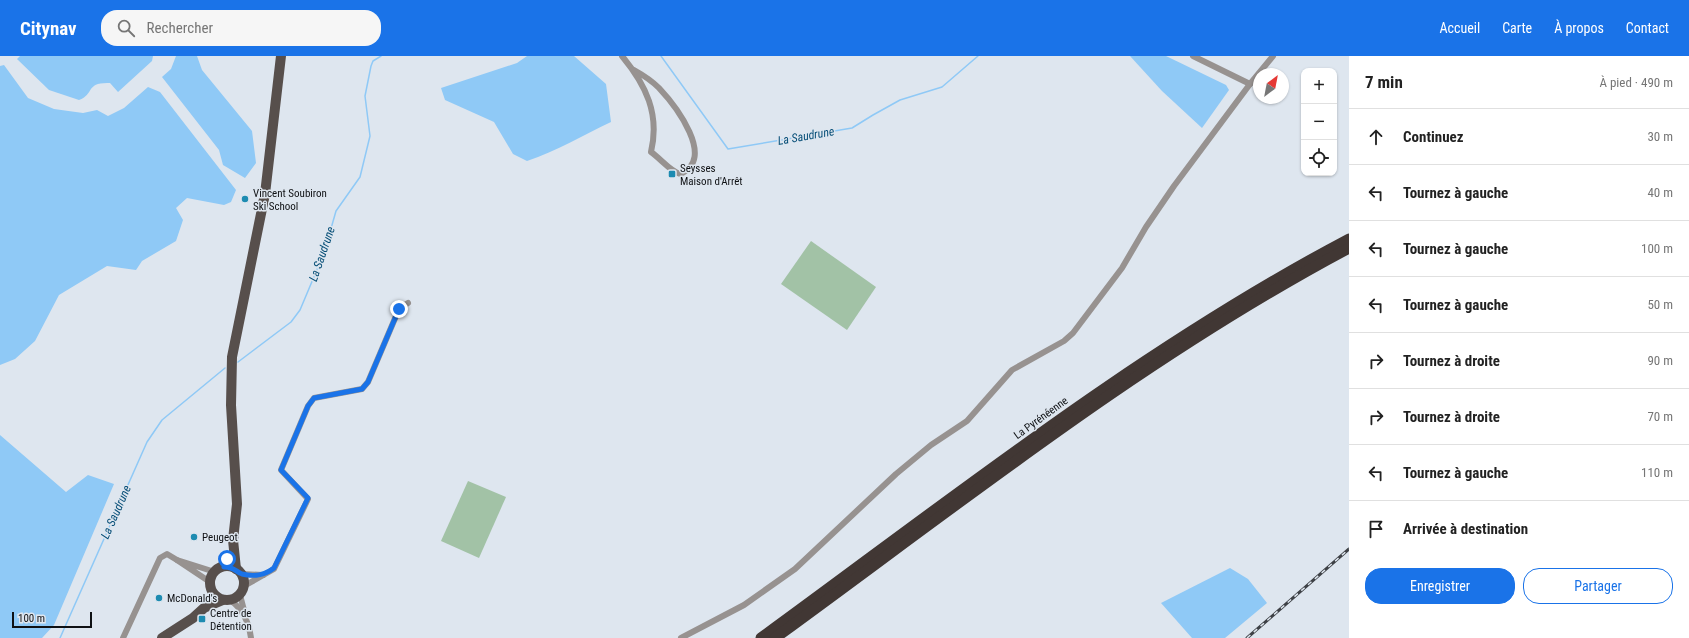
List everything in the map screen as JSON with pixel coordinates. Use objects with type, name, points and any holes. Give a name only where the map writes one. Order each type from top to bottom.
[{"type":"highway","name":"La Pyrénéenne","points":[[761,638],[1064,417],[1146,360],[1225,309],[1349,239]]},
{"type":"highway","name":"La Pyrénéenne","points":[[775,638],[1047,439],[1151,367],[1250,304],[1349,248]]},
{"type":"main road","points":[[204,608],[215,572],[224,567],[233,540],[237,504],[231,405],[232,357],[265,194],[281,56]]},
{"type":"main road","points":[[162,638],[193,618],[204,608],[226,600],[242,590],[233,540]]},
{"type":"main road","points":[[224,567],[238,571]]},
{"type":"main road","points":[[211,586],[216,596],[226,600]]},
{"type":"street","points":[[622,56],[634,70],[649,100],[654,118],[651,152],[662,159],[674,172],[680,174],[685,172],[692,164],[695,156],[695,147],[688,128],[678,110],[659,88],[645,76],[634,70]]},
{"type":"street","points":[[1193,56],[1250,84]]},
{"type":"street","points":[[680,638],[744,604],[795,569],[896,474],[931,445],[967,421],[1012,370],[1064,341],[1073,333],[1122,268],[1146,227],[1174,186],[1250,84],[1273,56]]},
{"type":"street","points":[[252,638],[245,617],[242,590],[274,568],[308,498],[281,470],[308,406],[314,398],[362,389],[368,382],[399,309],[408,303]]},
{"type":"street","points":[[123,638],[160,558],[167,554],[211,586]]},
{"type":"street","points":[[177,560],[215,572]]},
{"type":"street","points":[[238,571],[263,575]]},
{"type":"street","points":[[226,600],[238,606],[245,617]]},
{"type":"green space","points":[[811,241],[876,287],[847,330],[781,284]]},
{"type":"green space","points":[[468,481],[506,497],[479,558],[441,541]]},
{"type":"water","points":[[20,56],[153,56],[152,61],[118,92],[110,83],[97,84],[93,86],[84,98],[79,100],[49,90],[17,59]]},
{"type":"water","points":[[176,56],[197,56],[202,70],[252,131],[256,163],[245,178],[223,165],[219,150],[162,77],[171,69]]},
{"type":"water","points":[[527,56],[574,56],[606,84],[611,122],[559,148],[527,161],[513,154],[494,122],[445,100],[441,88],[517,63]]},
{"type":"water","points":[[1130,56],[1166,56],[1226,85],[1229,90],[1202,128],[1162,91]]},
{"type":"water","points":[[4,65],[28,98],[54,109],[83,113],[97,110],[108,116],[124,108],[148,87],[160,92],[236,190],[231,202],[224,205],[187,198],[176,208],[183,220],[176,241],[142,261],[136,270],[107,266],[59,295],[35,341],[15,359],[0,365],[0,66]]},
{"type":"water","points":[[0,435],[66,492],[88,475],[114,484],[54,625],[42,638],[0,638]]},
{"type":"water","points":[[1230,568],[1248,579],[1267,603],[1225,638],[1192,638],[1161,603]]},
{"type":"waterway","name":"La Saudrune","points":[[238,362],[291,322],[300,310],[324,253],[336,211],[360,177],[370,136],[365,96],[371,66],[373,61],[381,56]]},
{"type":"waterway","name":"La Saudrune","points":[[661,56],[728,149],[852,128],[900,100],[942,87],[978,56]]},
{"type":"waterway","name":"La Saudrune","points":[[60,638],[147,442],[162,420],[225,368]]},
{"type":"railway","points":[[1247,638],[1349,549]]},
{"type":"place","name":"Seysses Maison d'Arrêt","points":[[672,174]]},
{"type":"place","name":"Vincent Soubiron Ski School","points":[[245,199]]},
{"type":"place","name":"Peugeot","points":[[194,537]]},
{"type":"place","name":"McDonald's","points":[[159,598]]},
{"type":"place","name":"Centre de Détention","points":[[202,619]]},
{"type":"route","points":[[227,559],[224,567],[232,567],[241,574],[263,575],[274,568],[308,498],[281,470],[308,406],[314,398],[362,389],[368,382],[399,309]]}]
